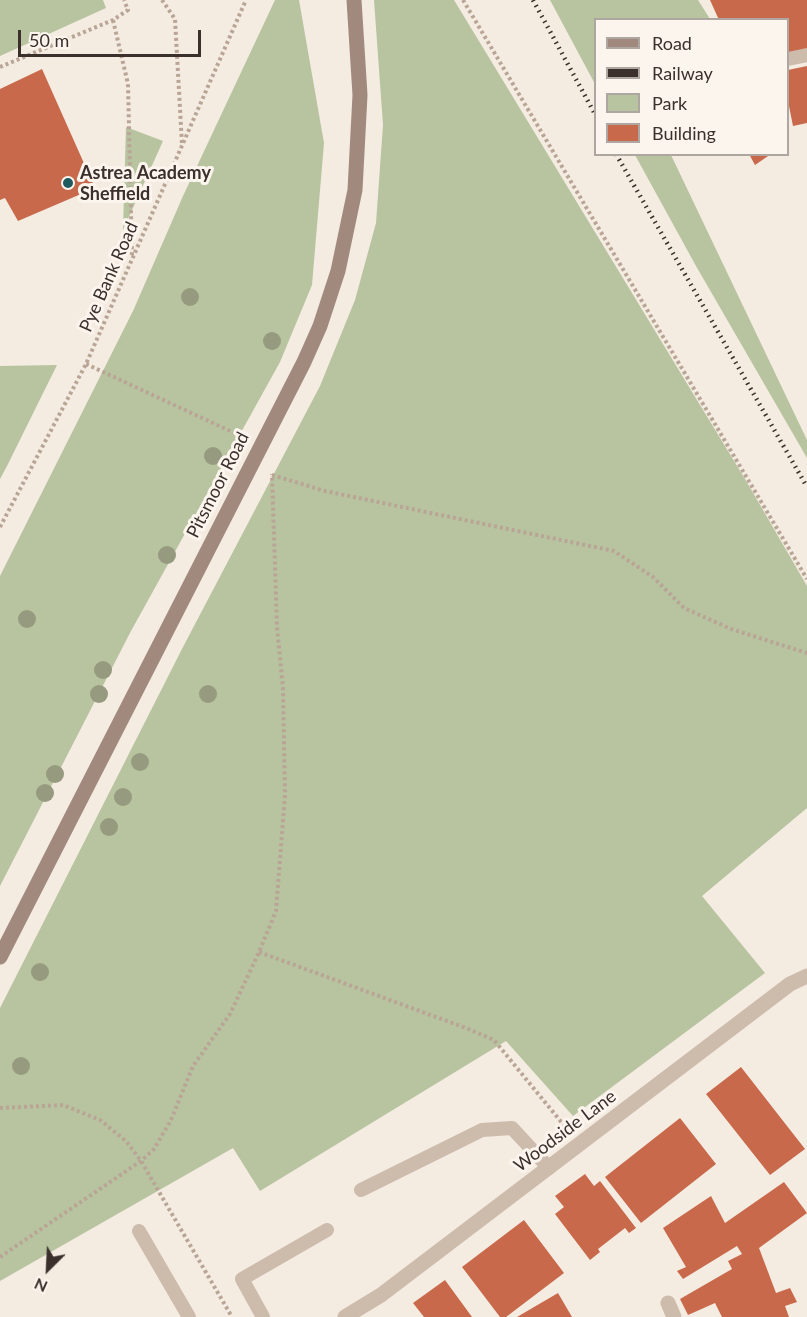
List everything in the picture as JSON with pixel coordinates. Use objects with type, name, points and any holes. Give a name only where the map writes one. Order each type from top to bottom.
[{"type":"street","name":"Pitsmoor Road","points":[[0,957],[304,362],[320,326],[338,271],[351,215],[358,162],[360,95],[354,0]]},
{"type":"street","name":"Woodside Lane","points":[[345,1317],[381,1295],[790,984],[807,976]]},
{"type":"lane","points":[[789,59],[807,55]]},
{"type":"lane","points":[[361,1190],[482,1130],[512,1128],[549,1168]]},
{"type":"lane","points":[[263,1317],[242,1279],[327,1230]]},
{"type":"lane","points":[[139,1231],[189,1317]]},
{"type":"path","points":[[0,67],[113,20],[128,10],[124,0]]},
{"type":"path","points":[[162,0],[175,19],[182,145]]},
{"type":"path","name":"Pye Bank Road","points":[[0,527],[86,363],[246,0]]},
{"type":"path","points":[[463,0],[807,579]]},
{"type":"path","points":[[113,20],[128,84],[132,259]]},
{"type":"path","points":[[86,363],[260,445]]},
{"type":"path","points":[[251,463],[272,474],[325,491],[614,551],[653,577],[684,608],[731,629],[807,653]]},
{"type":"path","points":[[0,1257],[141,1161],[154,1149],[171,1120],[193,1066],[230,1014],[276,911],[285,795],[283,688],[277,627],[272,474]]},
{"type":"path","points":[[259,952],[494,1040],[580,1145]]},
{"type":"path","points":[[0,1108],[63,1105],[100,1120],[126,1141],[141,1161],[232,1317]]},
{"type":"green space","points":[[0,0],[103,0],[106,8],[0,56]]},
{"type":"green space","points":[[275,0],[299,0],[324,143],[312,285],[280,362],[131,631],[0,886],[0,576],[133,311],[183,196]]},
{"type":"green space","points":[[374,0],[454,0],[745,479],[807,586],[807,808],[702,896],[765,973],[573,1116],[506,1041],[260,1191],[233,1148],[0,1281],[0,1008],[183,647],[320,386],[355,300],[376,223],[383,125]]},
{"type":"green space","points":[[550,0],[698,0],[709,18],[594,18],[594,82]]},
{"type":"green space","points":[[126,127],[163,141],[123,230]]},
{"type":"green space","points":[[636,156],[671,156],[807,440],[807,458]]},
{"type":"green space","points":[[57,365],[7,466],[0,479],[0,366]]},
{"type":"building","points":[[710,0],[807,0],[807,51],[789,55],[789,18],[718,18]]},
{"type":"building","points":[[807,66],[807,123],[793,126],[789,106],[789,70]]},
{"type":"building","points":[[42,69],[95,188],[18,221],[5,198],[0,200],[0,89]]},
{"type":"building","points":[[750,156],[768,156],[755,165]]},
{"type":"building","points":[[741,1067],[805,1149],[770,1175],[706,1094]]},
{"type":"building","points":[[680,1118],[716,1164],[641,1223],[605,1177]]},
{"type":"building","points":[[585,1174],[594,1186],[600,1181],[636,1228],[629,1233],[625,1228],[598,1249],[600,1252],[590,1260],[555,1214],[564,1207],[555,1196]]},
{"type":"building","points":[[784,1182],[807,1213],[759,1248],[776,1293],[790,1288],[797,1302],[785,1306],[789,1317],[722,1317],[715,1303],[688,1315],[680,1299],[732,1269],[728,1261],[742,1254],[737,1246],[683,1279],[677,1271],[686,1267],[663,1228],[711,1196],[725,1223]]},
{"type":"building","points":[[524,1220],[564,1273],[506,1317],[500,1317],[462,1267]]},
{"type":"building","points":[[445,1280],[472,1317],[424,1317],[413,1303]]},
{"type":"building","points":[[558,1293],[572,1317],[517,1317]]},
{"type":"railway","points":[[533,0],[594,112]]},
{"type":"railway","points":[[617,156],[807,487]]},
{"type":"place","name":"Astrea Academy Sheffield","points":[[68,183]]}]
